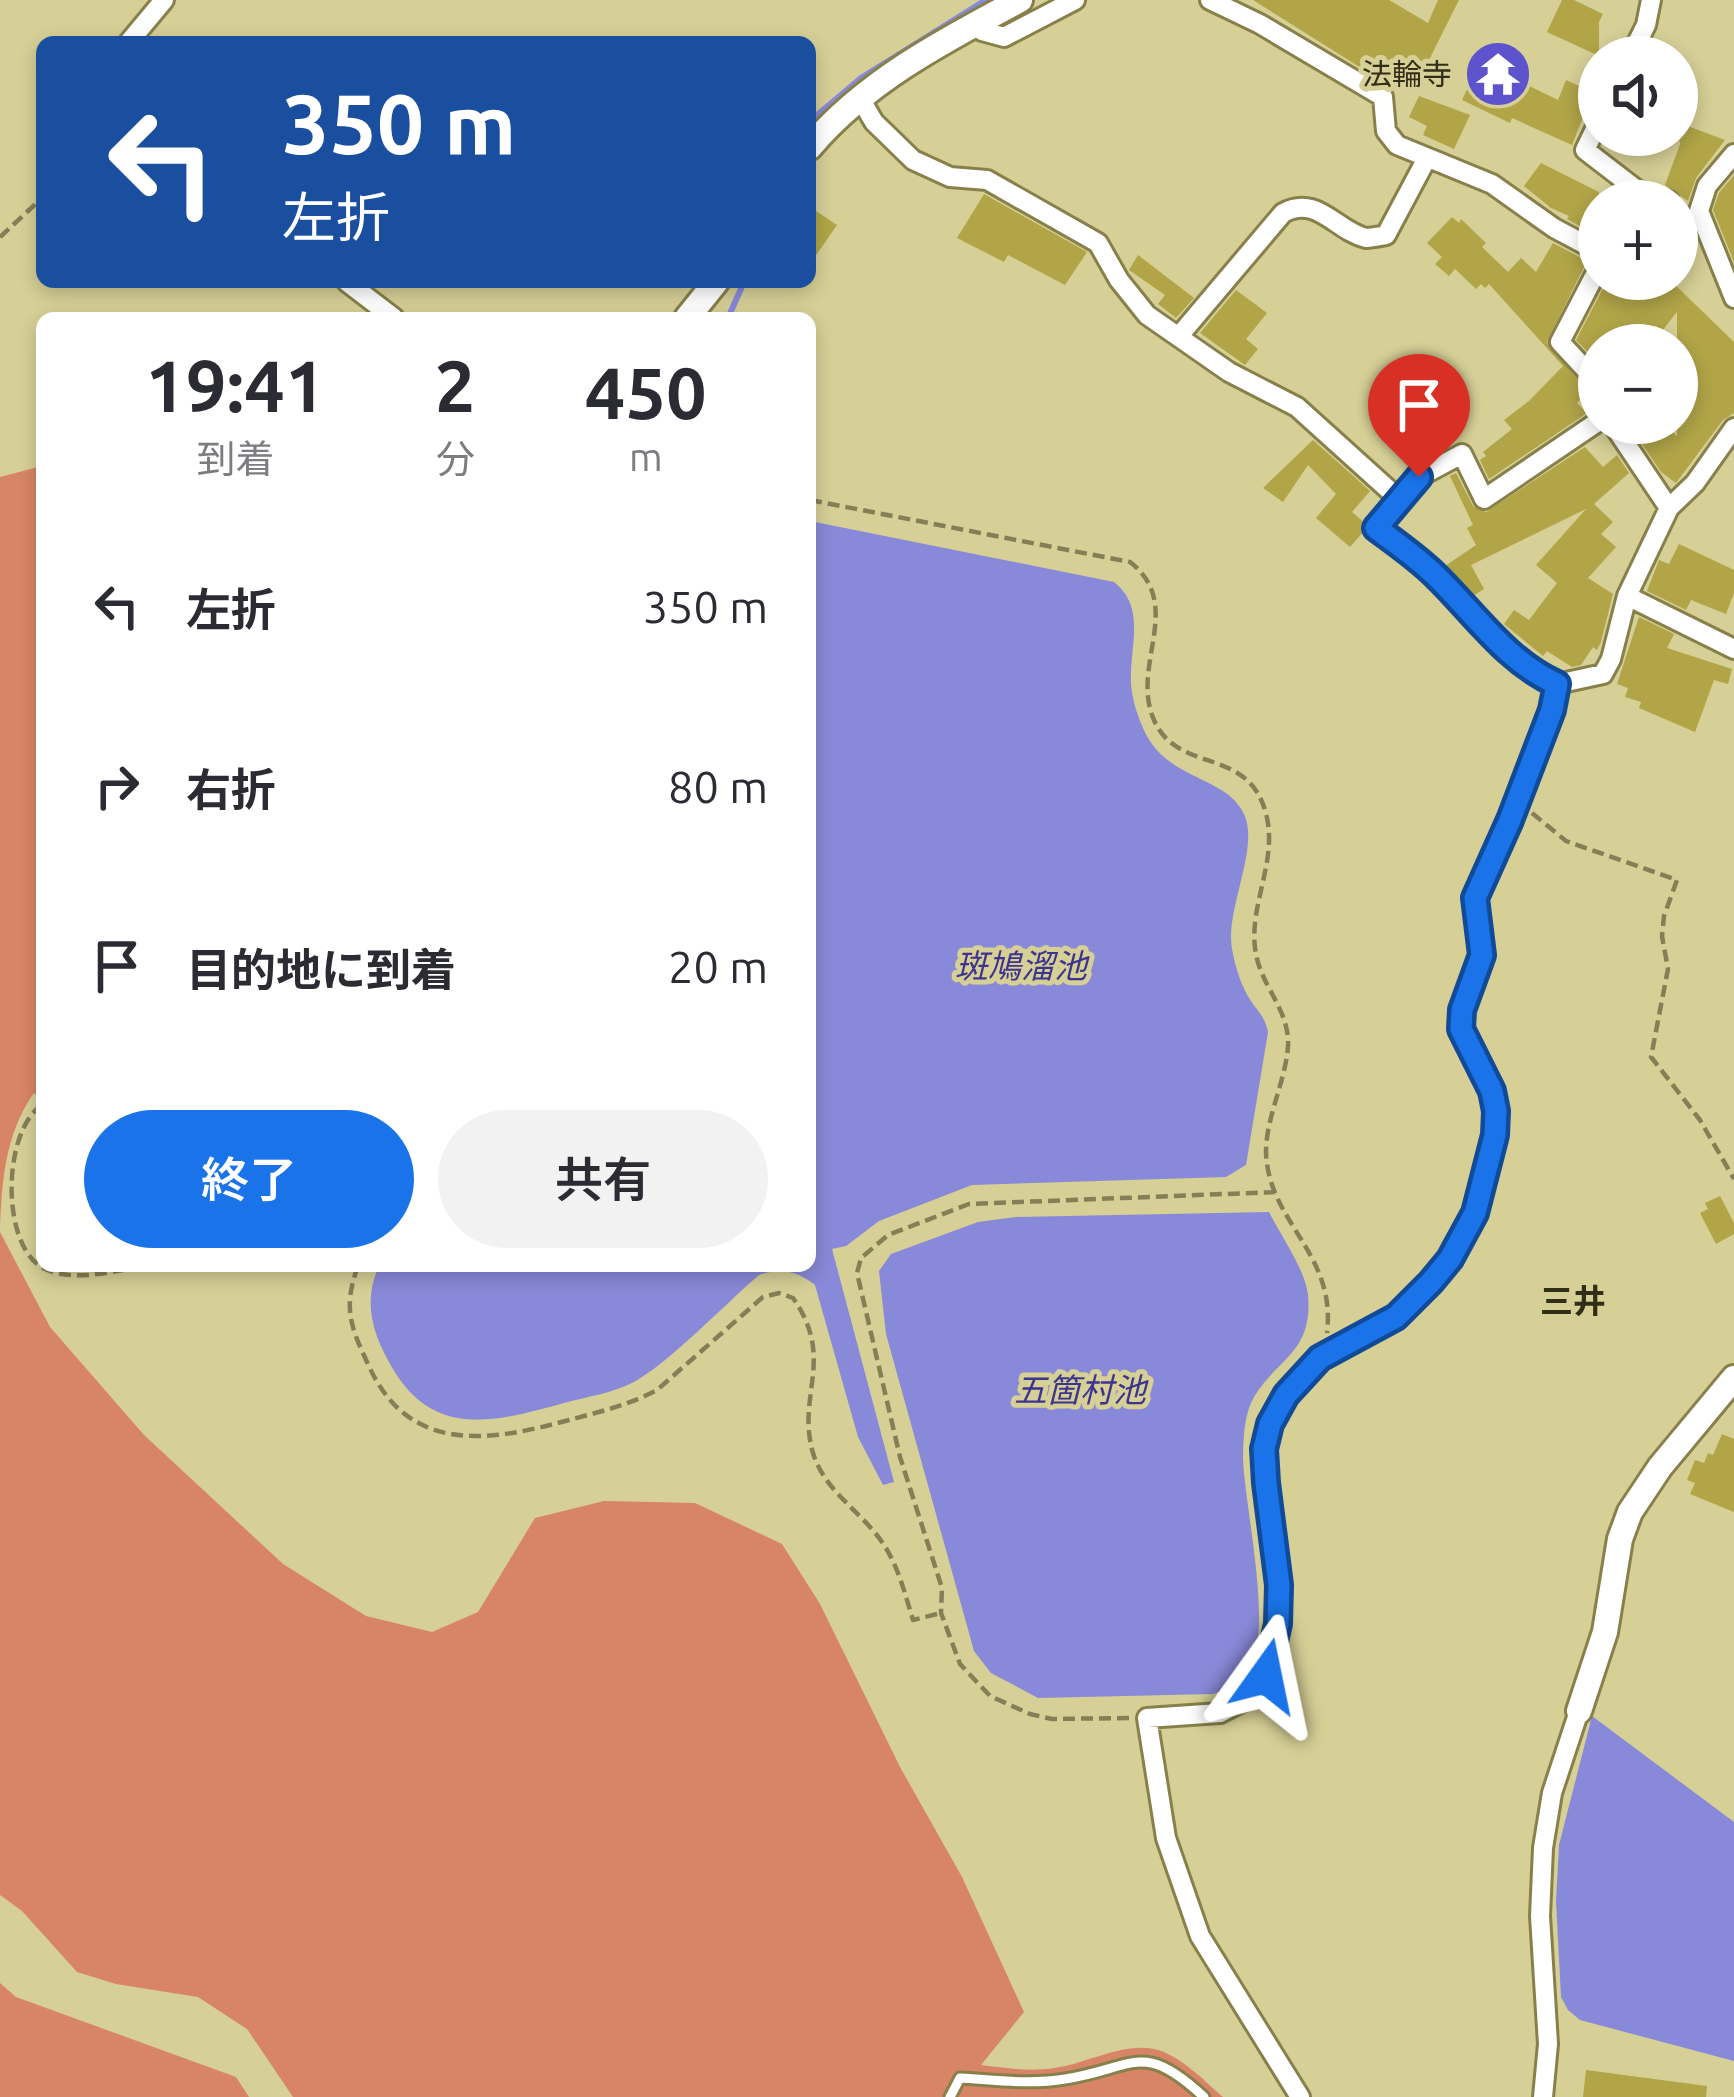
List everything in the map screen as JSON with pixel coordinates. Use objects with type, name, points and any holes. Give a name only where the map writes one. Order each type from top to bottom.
[{"type":"street","points":[[134,36],[164,0]]},
{"type":"street","points":[[816,141],[860,98],[916,57],[1020,0]]},
{"type":"street","points":[[975,24],[1004,37],[1075,0]]},
{"type":"street","points":[[1210,0],[1383,97],[1386,130],[1396,145],[1492,184],[1578,241]]},
{"type":"street","points":[[1640,36],[1652,0]]},
{"type":"street","points":[[860,98],[874,122],[913,160],[950,177],[987,180],[1098,243],[1147,315],[1229,372],[1297,407],[1400,500]]},
{"type":"street","points":[[1734,154],[1707,186],[1699,211],[1734,298]]},
{"type":"street","points":[[1592,156],[1618,180]]},
{"type":"street","points":[[1179,336],[1283,213],[1294,206],[1307,207],[1367,238],[1386,235],[1427,158]]},
{"type":"street","points":[[354,288],[386,312]]},
{"type":"street","points":[[692,312],[711,288]]},
{"type":"street","points":[[1578,361],[1560,342],[1582,300]]},
{"type":"street","points":[[1578,435],[1484,500],[1462,454],[1419,477],[1376,528],[1433,573],[1500,644],[1539,676],[1557,684],[1603,674],[1627,596],[1669,508],[1695,483],[1734,428]]},
{"type":"street","points":[[1626,444],[1669,508]]},
{"type":"street","points":[[1627,596],[1734,649]]},
{"type":"street","points":[[1300,2097],[1200,1936],[1166,1838],[1147,1718],[1220,1713],[1253,1696],[1266,1676],[1278,1624],[1279,1585],[1264,1449],[1270,1424],[1286,1395],[1320,1358],[1396,1317],[1450,1259],[1475,1213],[1495,1135],[1496,1111],[1492,1091],[1461,1029],[1462,1010],[1482,955],[1475,898],[1521,792],[1557,684]]},
{"type":"street","points":[[1543,2097],[1548,2023],[1540,1916],[1543,1848],[1552,1793],[1605,1632],[1620,1539],[1630,1512],[1660,1467],[1734,1378]]},
{"type":"lane","points":[[950,2097],[960,2078],[1068,2079],[1144,2060],[1162,2065],[1204,2097]]},
{"type":"path","points":[[0,237],[36,204]]},
{"type":"path","points":[[816,501],[1130,562],[1143,572],[1158,609],[1146,694],[1153,719],[1181,750],[1245,775],[1267,815],[1270,837],[1254,935],[1256,957],[1277,999],[1288,1038],[1265,1157],[1276,1192],[1324,1284],[1328,1328],[1320,1358]]},
{"type":"path","points":[[1521,792],[1533,814],[1566,841],[1677,880],[1664,916],[1668,969],[1651,1057],[1700,1120],[1734,1179]]},
{"type":"path","points":[[36,1111],[25,1121],[14,1157],[14,1221],[36,1263]]},
{"type":"path","points":[[1147,1718],[1052,1718],[1010,1707],[976,1684],[961,1664],[941,1613],[942,1588],[900,1456],[857,1273],[861,1258],[888,1235],[969,1204],[1276,1192]]},
{"type":"path","points":[[356,1272],[349,1313],[376,1384],[413,1419],[440,1433],[464,1438],[525,1432],[637,1401],[657,1390],[764,1297],[779,1293],[794,1298],[814,1341],[810,1433],[818,1466],[834,1492],[882,1541],[914,1620],[941,1613]]},
{"type":"shaded area","points":[[36,468],[36,1094],[11,1142],[0,1229],[0,477]]},
{"type":"shaded area","points":[[0,1232],[50,1327],[144,1435],[283,1564],[366,1616],[432,1632],[478,1612],[535,1518],[604,1501],[695,1503],[782,1544],[820,1604],[900,1767],[962,1877],[1024,2012],[981,2065],[1046,2069],[1151,2048],[1180,2061],[1223,2097],[293,2097],[247,2029],[198,1997],[116,1984],[77,1972],[22,1911],[0,1895]]},
{"type":"shaded area","points":[[0,1983],[16,1997],[236,2077],[249,2097],[0,2097]]},
{"type":"water","name":"斑鳩溜池","points":[[816,522],[1114,582],[1124,592],[1133,616],[1132,690],[1143,728],[1166,758],[1235,801],[1248,828],[1232,949],[1241,982],[1268,1032],[1246,1165],[1226,1177],[972,1185],[879,1221],[846,1246],[832,1249],[894,1482],[883,1485],[858,1437],[815,1285],[786,1272],[816,1272]]},
{"type":"water","name":"五箇村池","points":[[1269,1212],[1302,1274],[1308,1314],[1292,1353],[1254,1397],[1245,1427],[1243,1459],[1259,1626],[1250,1669],[1213,1694],[1038,1698],[991,1673],[974,1651],[886,1334],[879,1271],[891,1254],[978,1222],[1016,1217]]},
{"type":"water","name":"斑鳩溜池","points":[[377,1272],[770,1272],[759,1275],[634,1382],[492,1419],[448,1416],[410,1392],[380,1344],[372,1319]]},
{"type":"water","points":[[1592,1716],[1734,1822],[1734,2061],[1580,2020],[1561,1997],[1556,1901],[1559,1845]]},
{"type":"building","points":[[1253,0],[1389,0],[1428,23],[1438,0],[1459,0],[1416,86],[1371,65],[1369,73]]},
{"type":"building","points":[[1562,0],[1574,0],[1603,14],[1599,36],[1578,36],[1578,46],[1547,32]]},
{"type":"building","points":[[1480,62],[1558,100],[1566,80],[1578,85],[1578,130],[1572,145],[1462,100]]},
{"type":"building","points":[[1419,96],[1470,115],[1454,149],[1423,135],[1427,126],[1409,117]]},
{"type":"building","points":[[1698,130],[1725,140],[1695,180],[1667,180],[1676,156],[1698,156]]},
{"type":"building","points":[[1541,163],[1578,182],[1578,225],[1569,216],[1524,186]]},
{"type":"building","points":[[1734,175],[1734,262],[1713,210],[1719,193]]},
{"type":"building","points":[[984,194],[1087,252],[1065,285],[1008,255],[1004,262],[957,238]]},
{"type":"building","points":[[816,211],[837,225],[816,255]]},
{"type":"building","points":[[1452,217],[1459,223],[1461,219],[1486,243],[1482,247],[1508,272],[1521,258],[1536,272],[1553,243],[1578,256],[1578,279],[1547,342],[1578,380],[1578,419],[1489,479],[1480,460],[1486,456],[1483,452],[1512,429],[1504,420],[1563,366],[1489,284],[1476,289],[1455,269],[1449,276],[1435,264],[1442,257],[1427,243]]},
{"type":"building","points":[[1138,255],[1194,298],[1176,318],[1158,304],[1165,295],[1129,270]]},
{"type":"building","points":[[1236,290],[1267,313],[1246,339],[1258,349],[1245,365],[1200,333]]},
{"type":"building","points":[[1597,300],[1691,300],[1734,342],[1734,413],[1723,420],[1676,483],[1661,472],[1642,444],[1698,444],[1698,324],[1677,324],[1677,312],[1668,324],[1584,324]]},
{"type":"building","points":[[1313,440],[1370,491],[1352,512],[1365,523],[1350,547],[1316,518],[1336,494],[1308,465],[1283,502],[1263,488]]},
{"type":"building","points":[[1585,447],[1603,467],[1617,455],[1629,473],[1594,504],[1613,522],[1601,534],[1616,547],[1588,578],[1613,594],[1597,650],[1593,647],[1581,665],[1572,667],[1547,651],[1543,656],[1504,624],[1514,610],[1529,620],[1557,583],[1536,565],[1586,509],[1471,565],[1484,589],[1473,596],[1445,566],[1476,545],[1467,528],[1473,525],[1450,476],[1456,473],[1473,506],[1486,512]]},
{"type":"building","points":[[1679,544],[1734,570],[1734,593],[1726,614],[1691,600],[1686,610],[1647,591],[1659,560],[1669,564]]},
{"type":"building","points":[[1639,617],[1674,634],[1667,648],[1732,669],[1728,684],[1714,680],[1695,732],[1639,708],[1641,702],[1625,697],[1628,688],[1617,684]]},
{"type":"building","points":[[1720,1196],[1734,1223],[1734,1234],[1716,1244],[1700,1213],[1708,1209],[1705,1203]]},
{"type":"building","points":[[1722,1434],[1734,1439],[1734,1512],[1690,1494],[1695,1483],[1687,1480],[1695,1460],[1704,1463],[1708,1453],[1713,1455]]},
{"type":"building","points":[[1586,2070],[1707,2086],[1706,2097],[1583,2097]]},
{"type":"waterway","points":[[816,116],[861,78],[986,0]]},
{"type":"waterway","points":[[731,312],[741,288]]},
{"type":"place","name":"法輪寺","points":[[1498,74]]},
{"type":"district","name":"三井","points":[[1573,1300]]},
{"type":"route","points":[[1266,1676],[1278,1624],[1279,1585],[1264,1449],[1270,1424],[1286,1395],[1320,1358],[1396,1317],[1431,1282],[1450,1259],[1475,1213],[1495,1135],[1496,1111],[1492,1091],[1461,1029],[1462,1010],[1482,955],[1475,898],[1510,820],[1552,710],[1557,684],[1539,676],[1500,644],[1433,573],[1376,528],[1419,477]]}]
